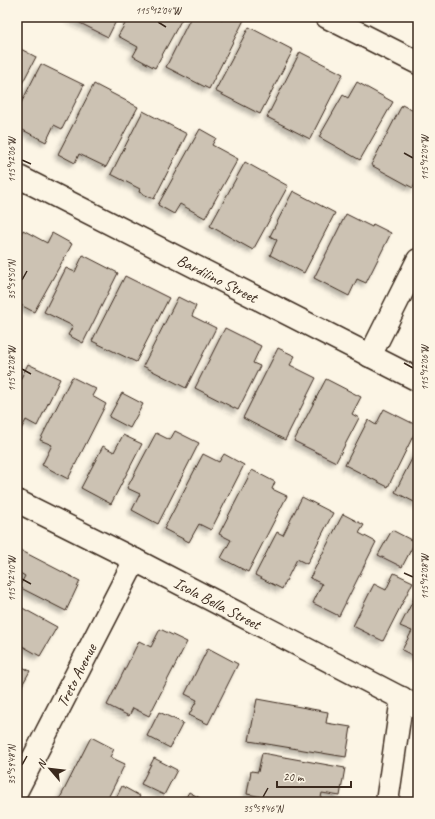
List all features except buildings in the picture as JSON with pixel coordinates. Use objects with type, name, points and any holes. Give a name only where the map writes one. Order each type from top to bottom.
[{"type":"street","points":[[327,17],[418,63]]},
{"type":"street","name":"Bardilino Street","points":[[17,176],[418,380]]},
{"type":"street","points":[[370,356],[418,260]]},
{"type":"street","name":"Isola Bella Street","points":[[17,501],[135,560],[410,702]]},
{"type":"street","name":"Treto Avenue","points":[[17,790],[135,560]]},
{"type":"street","points":[[387,802],[410,702]]}]
